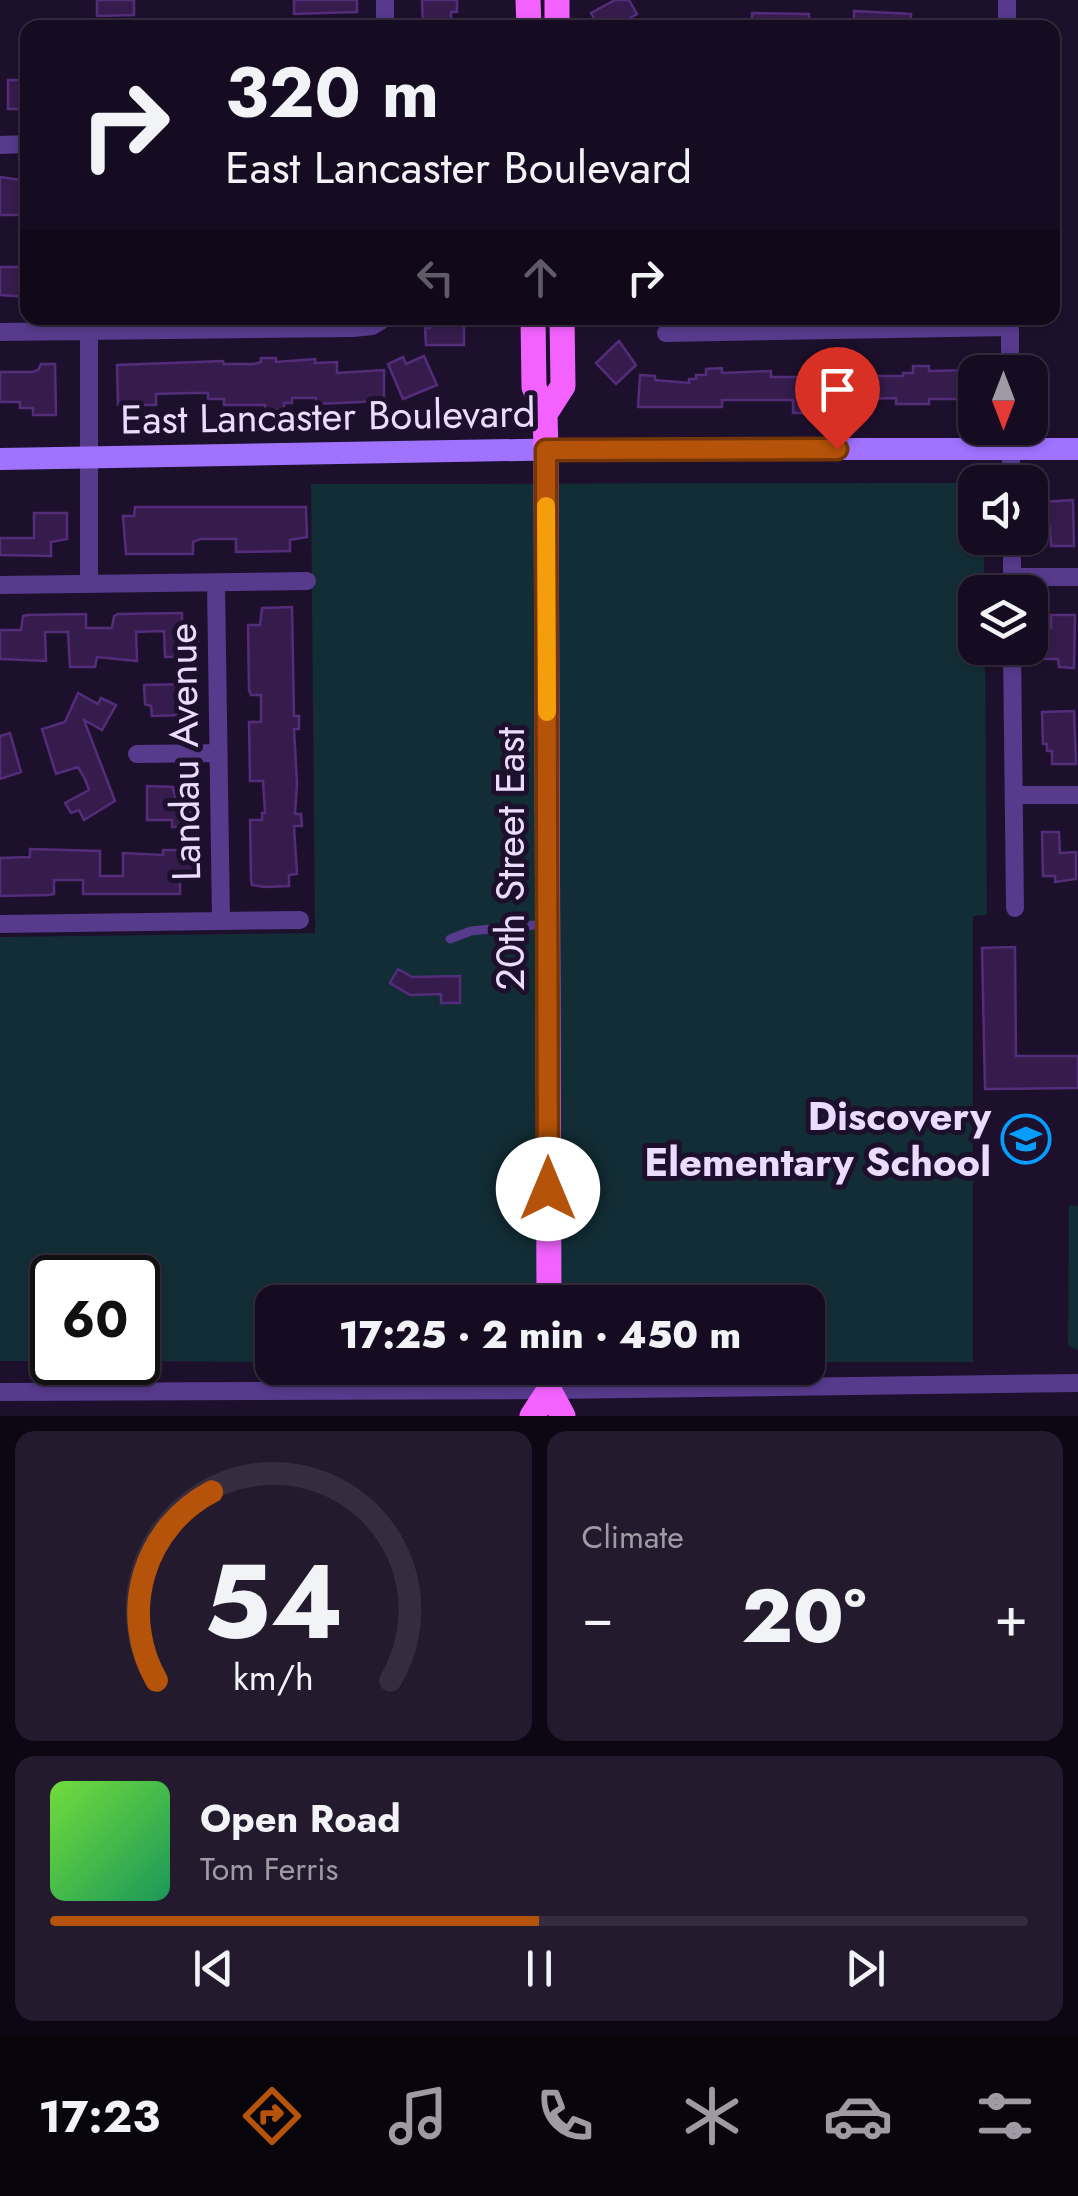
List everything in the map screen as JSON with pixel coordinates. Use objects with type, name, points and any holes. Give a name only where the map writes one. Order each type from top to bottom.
[{"type":"main road","name":"20th Street East","points":[[533,325],[534,387],[545,414],[546,450],[548,1285]]},
{"type":"main road","name":"20th Street East","points":[[545,414],[564,386],[562,325]]},
{"type":"main road","name":"East Lancaster Boulevard","points":[[0,459],[958,439]]},
{"type":"main road","name":"East Lancaster Boulevard","points":[[1048,444],[1078,449]]},
{"type":"main road","points":[[532,1416],[546,1385]]},
{"type":"main road","points":[[551,1385],[563,1416]]},
{"type":"street","points":[[0,332],[374,325]]},
{"type":"street","points":[[666,333],[916,325]]},
{"type":"street","points":[[1010,325],[1010,355]]},
{"type":"street","points":[[89,330],[89,584]]},
{"type":"street","points":[[1048,581],[1078,577]]},
{"type":"street","points":[[0,586],[307,581]]},
{"type":"street","name":"Landau Avenue","points":[[216,582],[221,920]]},
{"type":"street","points":[[1012,665],[1014,908]]},
{"type":"street","points":[[137,754],[218,752]]},
{"type":"street","points":[[1014,795],[1078,795]]},
{"type":"street","points":[[0,924],[300,920]]},
{"type":"street","points":[[825,1381],[1078,1383]]},
{"type":"street","points":[[0,1392],[296,1385]]},
{"type":"lane","points":[[450,938],[548,923]]},
{"type":"shaded area","points":[[958,483],[958,555],[984,555],[984,575],[958,575],[958,665],[985,665],[987,915],[973,916],[973,1362],[825,1362],[825,1285],[255,1285],[255,1362],[160,1361],[160,1255],[30,1255],[30,1361],[0,1361],[0,937],[315,933],[311,484]]},
{"type":"shaded area","points":[[1069,1205],[1078,1206],[1078,1350],[1068,1345]]},
{"type":"building","points":[[97,0],[134,0],[134,15],[97,16]]},
{"type":"building","points":[[294,0],[357,0],[357,12],[294,14]]},
{"type":"building","points":[[422,0],[457,0],[457,12],[451,12],[451,20],[423,20]]},
{"type":"building","points":[[615,0],[629,0],[637,14],[626,20],[595,20],[591,13]]},
{"type":"building","points":[[854,11],[911,14],[911,20],[854,20]]},
{"type":"building","points":[[752,13],[809,14],[809,20],[752,20]]},
{"type":"building","points":[[8,80],[20,80],[20,109],[8,109]]},
{"type":"building","points":[[0,177],[20,180],[20,215],[0,215]]},
{"type":"building","points":[[0,267],[20,267],[20,296],[0,295]]},
{"type":"building","points":[[464,325],[464,345],[426,345],[425,328]]},
{"type":"building","points":[[619,341],[636,365],[616,384],[596,363]]},
{"type":"building","points":[[424,356],[437,385],[403,399],[388,364],[403,357],[406,364]]},
{"type":"building","points":[[261,358],[276,358],[276,362],[337,362],[337,373],[384,370],[384,401],[316,404],[316,398],[292,398],[292,403],[284,403],[284,410],[265,410],[265,405],[224,405],[224,399],[208,399],[208,393],[190,393],[156,394],[156,405],[118,405],[117,365],[223,361],[254,364],[261,362]]},
{"type":"building","points":[[41,364],[55,364],[56,415],[33,415],[33,408],[20,408],[20,402],[0,402],[0,372],[32,372]]},
{"type":"building","points":[[913,366],[929,366],[929,371],[958,370],[958,399],[929,399],[929,404],[896,404],[896,398],[825,400],[825,413],[793,413],[793,400],[722,400],[722,407],[638,407],[640,375],[689,383],[696,375],[706,375],[706,369],[722,368],[722,373],[771,371],[771,377],[800,377],[810,374],[810,367],[825,367],[825,373],[874,370],[874,376],[913,373]]},
{"type":"building","points":[[1073,500],[1074,546],[1051,546],[1048,502]]},
{"type":"building","points":[[135,507],[306,507],[307,537],[290,540],[290,551],[236,552],[236,539],[200,539],[193,542],[193,554],[126,554],[123,516],[134,516]]},
{"type":"building","points":[[34,513],[67,513],[67,539],[51,542],[51,556],[0,555],[0,538],[34,538]]},
{"type":"building","points":[[292,607],[294,716],[299,716],[299,729],[294,729],[295,814],[301,814],[302,826],[294,826],[297,874],[289,875],[289,886],[264,887],[252,885],[251,880],[250,820],[262,820],[265,813],[263,781],[250,781],[249,722],[261,722],[261,695],[251,695],[249,690],[248,625],[260,625],[262,608]]},
{"type":"building","points":[[182,613],[182,627],[198,629],[198,672],[182,673],[182,657],[165,657],[164,631],[136,632],[137,661],[97,657],[95,667],[70,667],[68,632],[45,632],[46,661],[0,659],[0,630],[21,630],[23,616],[86,614],[86,628],[112,628],[118,614]]},
{"type":"building","points":[[1051,615],[1075,615],[1074,668],[1059,667],[1058,659],[1048,659]]},
{"type":"building","points":[[188,684],[188,715],[152,716],[151,706],[145,704],[144,685]]},
{"type":"building","points":[[78,693],[98,704],[101,698],[116,705],[102,730],[84,720],[115,801],[84,820],[79,810],[71,813],[65,803],[89,790],[85,779],[78,767],[56,774],[42,729],[65,722]]},
{"type":"building","points":[[1074,711],[1076,764],[1052,764],[1052,751],[1047,751],[1047,744],[1043,744],[1042,712]]},
{"type":"building","points":[[10,733],[21,772],[0,779],[0,736]]},
{"type":"building","points":[[147,786],[173,787],[176,802],[191,802],[190,827],[172,827],[172,820],[147,820]]},
{"type":"building","points":[[1042,832],[1059,832],[1060,853],[1076,852],[1076,879],[1055,882],[1055,876],[1043,876]]},
{"type":"building","points":[[30,849],[100,851],[100,876],[123,876],[123,853],[163,855],[163,850],[196,850],[196,876],[180,879],[180,894],[83,894],[83,880],[54,880],[54,894],[0,896],[0,858],[30,857]]},
{"type":"building","points":[[1015,947],[1016,1056],[1078,1056],[1078,1088],[985,1089],[982,948]]},
{"type":"building","points":[[398,969],[412,977],[460,976],[460,1003],[441,1003],[441,994],[410,995],[390,983]]},
{"type":"slow traffic","points":[[546,506],[547,712]]},
{"type":"place","name":"Discovery Elementary School","points":[[1026,1139]]},
{"type":"route","points":[[548,1189],[546,450],[837,449]]}]
